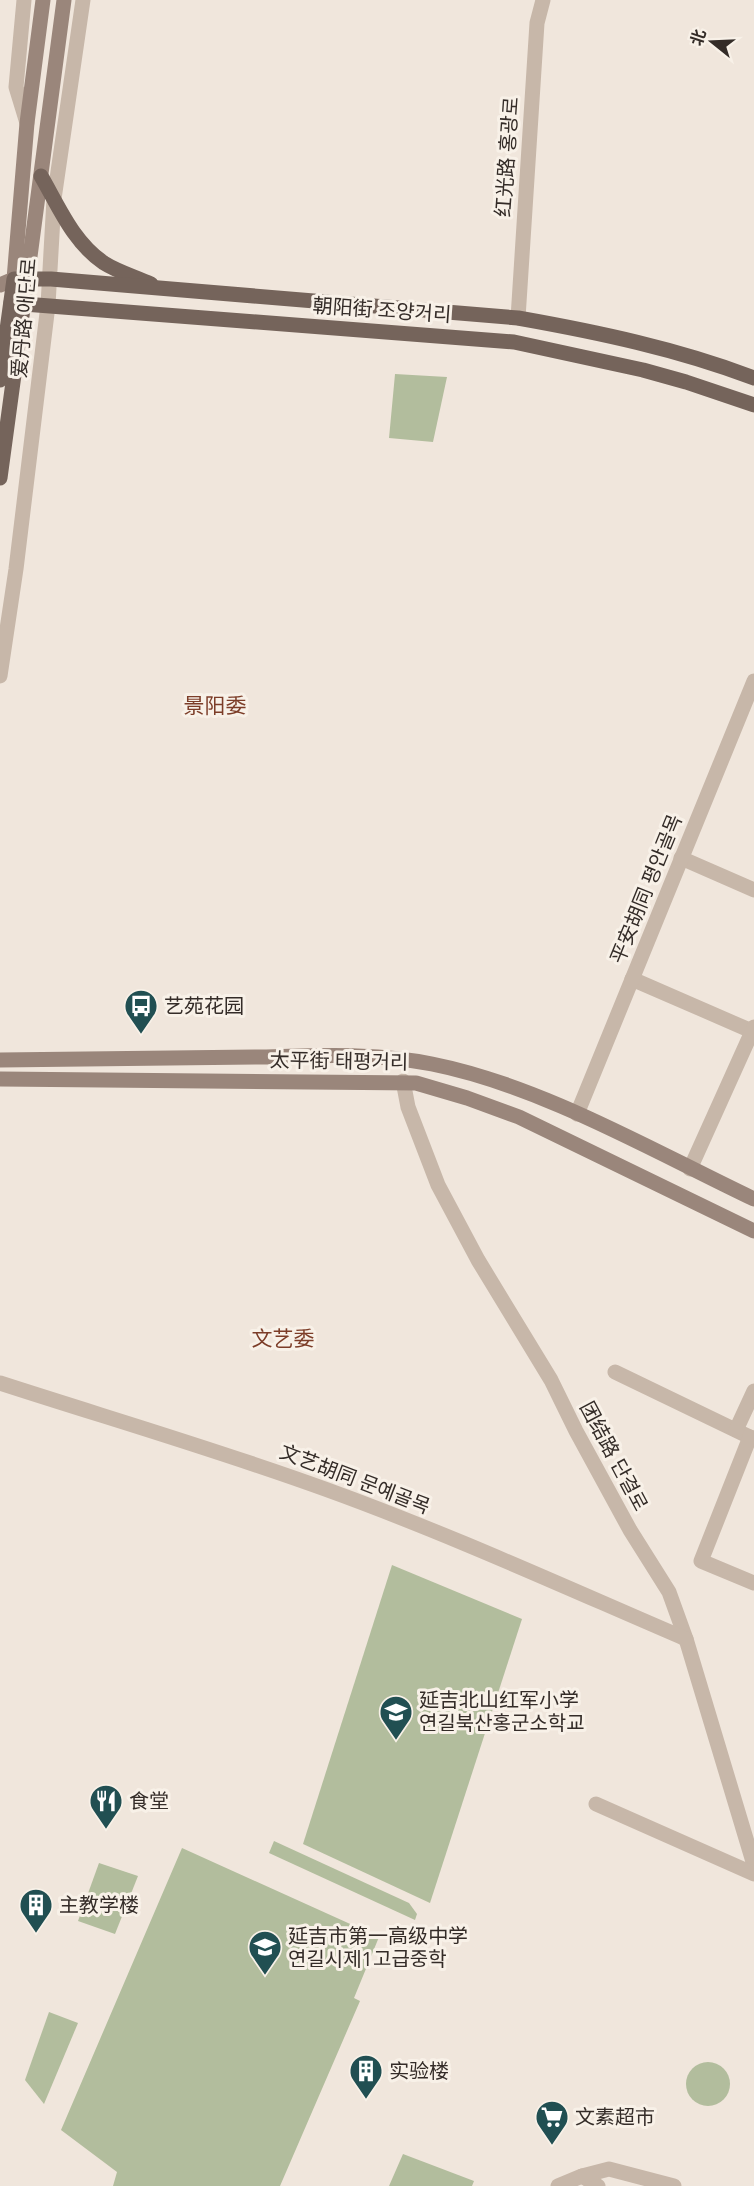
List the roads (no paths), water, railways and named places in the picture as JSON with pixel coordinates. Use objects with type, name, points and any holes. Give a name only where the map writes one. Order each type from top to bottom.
[{"type":"main road","name":"爱丹路 애단로","points":[[0,478],[27,123],[43,0]]},
{"type":"main road","name":"爱丹路 애단로","points":[[14,281],[41,176],[64,0]]},
{"type":"main road","points":[[41,176],[67,225],[94,255],[105,264],[162,289]]},
{"type":"main road","name":"朝阳街 조양거리","points":[[14,281],[51,279],[518,318],[589,331],[650,346],[728,368],[754,378]]},
{"type":"main road","name":"爱丹路 애단로","points":[[0,380],[12,301]]},
{"type":"main road","name":"朝阳街 조양거리","points":[[12,301],[514,342],[643,370],[754,405]]},
{"type":"main road","name":"太平街 태평거리","points":[[0,1060],[338,1056],[406,1059],[433,1064],[512,1087],[577,1114],[754,1199]]},
{"type":"main road","name":"太平街 태평거리","points":[[0,1079],[403,1081],[416,1083],[519,1117],[754,1231]]},
{"type":"street","name":"爱丹路 애단로","points":[[24,0],[16,87],[27,123]]},
{"type":"street","name":"爱丹路 애단로","points":[[0,676],[16,569],[51,279],[54,199],[83,0]]},
{"type":"street","name":"红光路 홍광로","points":[[518,318],[537,23],[543,0]]},
{"type":"street","name":"爱丹路 애단로","points":[[0,327],[12,301]]},
{"type":"street","name":"平安胡同 평안골목","points":[[577,1114],[754,681]]},
{"type":"street","points":[[681,858],[754,890]]},
{"type":"street","points":[[632,979],[754,1030],[690,1169]]},
{"type":"street","name":"团结路 단결로","points":[[403,1081],[408,1107],[438,1185],[478,1260],[551,1380],[630,1530],[669,1592],[686,1639],[754,1865]]},
{"type":"street","points":[[615,1372],[746,1435]]},
{"type":"street","name":"文艺胡同 문예골목","points":[[0,1383],[271,1469],[325,1489],[394,1515],[686,1639]]},
{"type":"street","points":[[754,1391],[746,1435],[701,1561],[754,1583]]},
{"type":"street","points":[[596,1804],[754,1874]]},
{"type":"street","points":[[558,2186],[582,2176],[609,2169],[674,2186]]},
{"type":"street","points":[[582,2176],[598,2186]]},
{"type":"place","name":"艺苑花园","points":[[141,1035]]},
{"type":"place","name":"延吉北山红军小学 연길북산홍군소학교","points":[[396,1741]]},
{"type":"place","name":"食堂","points":[[106,1830]]},
{"type":"place","name":"主教学楼","points":[[36,1934]]},
{"type":"place","name":"延吉市第一高级中学 연길시제1고급중학","points":[[265,1976]]},
{"type":"place","name":"实验楼","points":[[366,2100]]},
{"type":"place","name":"文素超市","points":[[552,2146]]},
{"type":"district","name":"景阳委","points":[[215,706]]},
{"type":"district","name":"文艺委","points":[[283,1339]]}]
